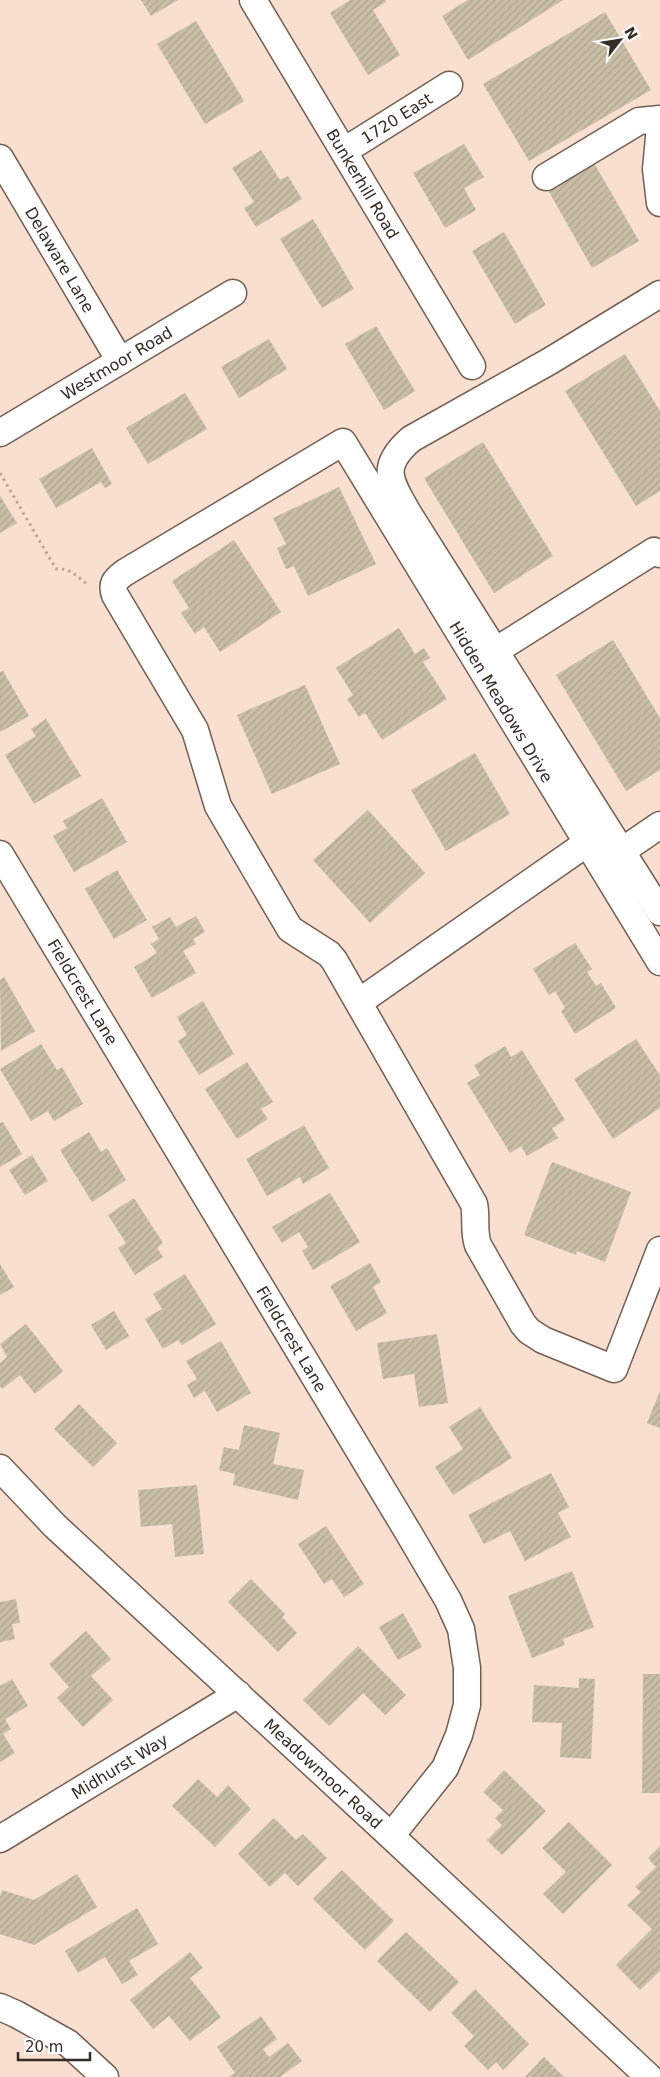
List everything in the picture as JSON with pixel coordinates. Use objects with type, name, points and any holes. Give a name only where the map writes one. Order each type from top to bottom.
[{"type":"street","name":"Bunkerhill Road","points":[[253,0],[472,366]]},
{"type":"street","name":"1720 East","points":[[344,151],[449,85]]},
{"type":"street","points":[[546,177],[639,122],[660,119]]},
{"type":"street","points":[[660,127],[656,169],[660,203]]},
{"type":"street","name":"Delaware Lane","points":[[0,158],[120,360]]},
{"type":"street","name":"Westmoor Road","points":[[0,432],[233,293]]},
{"type":"street","points":[[660,294],[550,361],[411,439],[399,450],[393,459],[390,469],[391,482],[660,912]]},
{"type":"street","name":"Hidden Meadows Drive","points":[[114,589],[114,582],[124,573],[343,442],[660,962]]},
{"type":"street","points":[[495,650],[654,551],[660,554]]},
{"type":"street","points":[[114,589],[115,595],[195,730],[218,806],[290,929],[329,954],[359,1002],[474,1204],[476,1211],[475,1237],[478,1245],[523,1324],[536,1336],[614,1369],[660,1250]]},
{"type":"street","points":[[622,851],[660,825]]},
{"type":"street","points":[[359,1002],[587,843]]},
{"type":"street","name":"Fieldcrest Lane","points":[[0,854],[433,1574],[448,1600],[461,1629],[467,1668],[467,1705],[459,1735],[445,1768],[391,1836]]},
{"type":"street","name":"Meadowmoor Road","points":[[0,1468],[55,1526],[649,2077]]},
{"type":"street","name":"Midhurst Way","points":[[0,1839],[238,1694]]},
{"type":"street","points":[[0,2007],[68,2043],[105,2077]]},
{"type":"path","points":[[0,473],[56,569],[63,568],[74,572],[87,584],[94,587],[114,589]]},
{"type":"building","points":[[141,0],[178,0],[151,16]]},
{"type":"building","points":[[350,0],[385,0],[386,2],[373,10],[400,55],[368,75],[330,13]]},
{"type":"building","points":[[468,0],[563,0],[468,60],[442,16]]},
{"type":"building","points":[[605,12],[651,90],[529,161],[483,84]]},
{"type":"building","points":[[196,21],[244,101],[205,124],[157,44]]},
{"type":"building","points":[[464,144],[484,177],[464,188],[476,210],[445,228],[413,173]]},
{"type":"building","points":[[261,150],[280,180],[288,176],[302,199],[256,227],[244,208],[254,202],[232,168]]},
{"type":"building","points":[[594,163],[639,241],[592,268],[548,190]]},
{"type":"building","points":[[313,219],[354,289],[322,308],[280,239]]},
{"type":"building","points":[[504,232],[546,305],[515,324],[472,251]]},
{"type":"building","points":[[376,326],[415,391],[384,410],[345,344]]},
{"type":"building","points":[[269,339],[287,369],[239,398],[221,367]]},
{"type":"building","points":[[625,354],[660,411],[660,491],[636,506],[565,391]]},
{"type":"building","points":[[185,393],[207,429],[148,464],[126,428]]},
{"type":"building","points":[[483,442],[553,556],[494,593],[424,478]]},
{"type":"building","points":[[92,448],[112,484],[105,488],[101,482],[56,508],[39,479]]},
{"type":"building","points":[[339,487],[376,564],[308,596],[294,566],[286,569],[277,548],[286,544],[273,518]]},
{"type":"building","points":[[0,496],[17,523],[0,533]]},
{"type":"building","points":[[234,540],[281,612],[220,652],[204,627],[195,634],[181,613],[189,608],[172,581]]},
{"type":"building","points":[[399,628],[415,654],[424,648],[430,658],[423,662],[447,699],[382,740],[365,713],[359,717],[347,699],[353,695],[336,668]]},
{"type":"building","points":[[613,640],[660,718],[660,770],[626,791],[556,675]]},
{"type":"building","points":[[3,671],[29,716],[0,732],[0,672]]},
{"type":"building","points":[[305,685],[340,764],[272,794],[237,715]]},
{"type":"building","points":[[46,719],[81,776],[34,804],[5,755],[36,736],[31,729]]},
{"type":"building","points":[[475,753],[510,814],[446,851],[411,790]]},
{"type":"building","points":[[102,798],[127,842],[74,872],[53,836],[67,828],[63,821]]},
{"type":"building","points":[[368,810],[425,873],[370,923],[313,860]]},
{"type":"building","points":[[117,870],[147,920],[114,939],[85,889]]},
{"type":"building","points":[[196,916],[205,932],[193,939],[196,944],[183,951],[196,973],[152,998],[134,967],[157,953],[151,944],[159,939],[152,927],[170,917],[176,927]]},
{"type":"building","points":[[575,943],[592,969],[587,972],[596,986],[601,983],[616,1008],[575,1034],[561,1011],[565,1008],[555,991],[549,995],[533,969]]},
{"type":"building","points":[[4,977],[35,1031],[1,1051],[0,980]]},
{"type":"building","points":[[203,1001],[234,1054],[199,1075],[178,1041],[187,1035],[177,1017]]},
{"type":"building","points":[[636,1039],[660,1075],[660,1108],[613,1139],[574,1079]]},
{"type":"building","points":[[41,1044],[57,1070],[62,1067],[83,1104],[54,1121],[48,1111],[31,1121],[0,1069]]},
{"type":"building","points":[[505,1046],[511,1057],[522,1050],[565,1120],[552,1128],[558,1138],[527,1156],[521,1146],[510,1153],[467,1083],[480,1075],[474,1065]]},
{"type":"building","points":[[247,1062],[273,1102],[261,1109],[268,1119],[237,1139],[205,1089]]},
{"type":"building","points":[[3,1122],[22,1154],[0,1167],[0,1123]]},
{"type":"building","points":[[304,1125],[329,1168],[303,1184],[300,1177],[267,1196],[246,1159]]},
{"type":"building","points":[[89,1132],[101,1152],[107,1148],[126,1180],[92,1202],[60,1150]]},
{"type":"building","points":[[32,1155],[48,1181],[25,1195],[9,1170]]},
{"type":"building","points":[[552,1162],[631,1192],[605,1262],[577,1251],[576,1255],[524,1235]]},
{"type":"building","points":[[330,1193],[360,1242],[313,1270],[302,1251],[308,1247],[299,1232],[282,1243],[272,1227]]},
{"type":"building","points":[[134,1198],[163,1243],[157,1248],[163,1257],[135,1275],[118,1248],[126,1243],[108,1215]]},
{"type":"building","points":[[370,1263],[381,1282],[373,1287],[387,1313],[356,1331],[330,1286]]},
{"type":"building","points":[[0,1264],[14,1287],[0,1295]]},
{"type":"building","points":[[185,1274],[216,1324],[182,1345],[178,1340],[163,1349],[145,1319],[162,1309],[153,1294]]},
{"type":"building","points":[[114,1311],[129,1336],[106,1350],[91,1325]]},
{"type":"building","points":[[26,1324],[63,1371],[35,1394],[20,1375],[2,1389],[0,1386],[0,1363],[7,1357],[0,1344]]},
{"type":"building","points":[[437,1334],[448,1403],[419,1407],[414,1374],[383,1379],[377,1343]]},
{"type":"building","points":[[221,1341],[251,1393],[217,1412],[205,1391],[194,1398],[187,1385],[197,1379],[186,1361]]},
{"type":"building","points":[[660,1391],[660,1428],[647,1423]]},
{"type":"building","points":[[79,1404],[117,1443],[93,1467],[54,1429]]},
{"type":"building","points":[[480,1407],[512,1458],[453,1495],[435,1467],[463,1449],[449,1427]]},
{"type":"building","points":[[244,1425],[280,1433],[273,1464],[304,1470],[298,1500],[233,1485],[235,1474],[219,1470],[224,1447],[239,1450]]},
{"type":"building","points":[[551,1473],[569,1507],[558,1513],[571,1537],[525,1561],[510,1531],[484,1544],[468,1515]]},
{"type":"building","points":[[197,1485],[204,1554],[175,1557],[172,1524],[141,1527],[138,1490]]},
{"type":"building","points":[[326,1526],[364,1584],[344,1597],[332,1579],[324,1584],[298,1544]]},
{"type":"building","points":[[572,1571],[594,1627],[563,1639],[565,1645],[532,1658],[508,1596]]},
{"type":"building","points":[[251,1579],[285,1614],[282,1617],[297,1633],[278,1652],[228,1602]]},
{"type":"building","points":[[16,1599],[20,1623],[12,1624],[15,1639],[0,1642],[0,1602]]},
{"type":"building","points":[[403,1613],[422,1647],[398,1660],[379,1627]]},
{"type":"building","points":[[86,1631],[111,1659],[91,1676],[113,1700],[83,1727],[57,1698],[69,1687],[49,1664]]},
{"type":"building","points":[[358,1646],[406,1695],[385,1715],[363,1693],[329,1726],[303,1700]]},
{"type":"building","points":[[643,1674],[660,1674],[660,1793],[642,1793]]},
{"type":"building","points":[[579,1678],[595,1679],[591,1759],[560,1757],[562,1723],[532,1722],[534,1685],[579,1688]]},
{"type":"building","points":[[12,1679],[28,1706],[5,1719],[11,1729],[3,1734],[15,1753],[0,1762],[0,1686]]},
{"type":"building","points":[[504,1770],[546,1811],[502,1855],[487,1840],[502,1825],[495,1818],[503,1810],[483,1792]]},
{"type":"building","points":[[198,1779],[217,1797],[228,1785],[251,1809],[215,1847],[172,1806]]},
{"type":"building","points":[[274,1818],[296,1840],[303,1834],[327,1858],[298,1886],[285,1873],[270,1887],[238,1854]]},
{"type":"building","points":[[569,1822],[612,1865],[563,1914],[543,1894],[566,1872],[542,1848]]},
{"type":"building","points":[[660,1846],[660,1971],[640,1990],[616,1965],[652,1929],[627,1905],[641,1892],[635,1887],[656,1867],[648,1858]]},
{"type":"building","points":[[342,1870],[394,1921],[365,1950],[313,1899]]},
{"type":"building","points":[[77,1874],[97,1907],[34,1945],[0,1934],[0,1897],[2,1890],[34,1900]]},
{"type":"building","points":[[137,1908],[158,1944],[129,1961],[138,1975],[122,1984],[105,1957],[78,1973],[65,1951]]},
{"type":"building","points":[[406,1932],[459,1982],[430,2012],[377,1961]]},
{"type":"building","points":[[190,1952],[203,1968],[190,1978],[221,2017],[190,2041],[169,2016],[153,2029],[130,2000]]},
{"type":"building","points":[[475,1989],[529,2044],[503,2070],[496,2062],[488,2070],[464,2046],[474,2036],[451,2013]]},
{"type":"building","points":[[261,2016],[277,2039],[263,2049],[269,2057],[288,2043],[302,2061],[280,2077],[229,2077],[235,2073],[217,2047]]},
{"type":"building","points":[[544,2057],[564,2077],[525,2077]]}]
